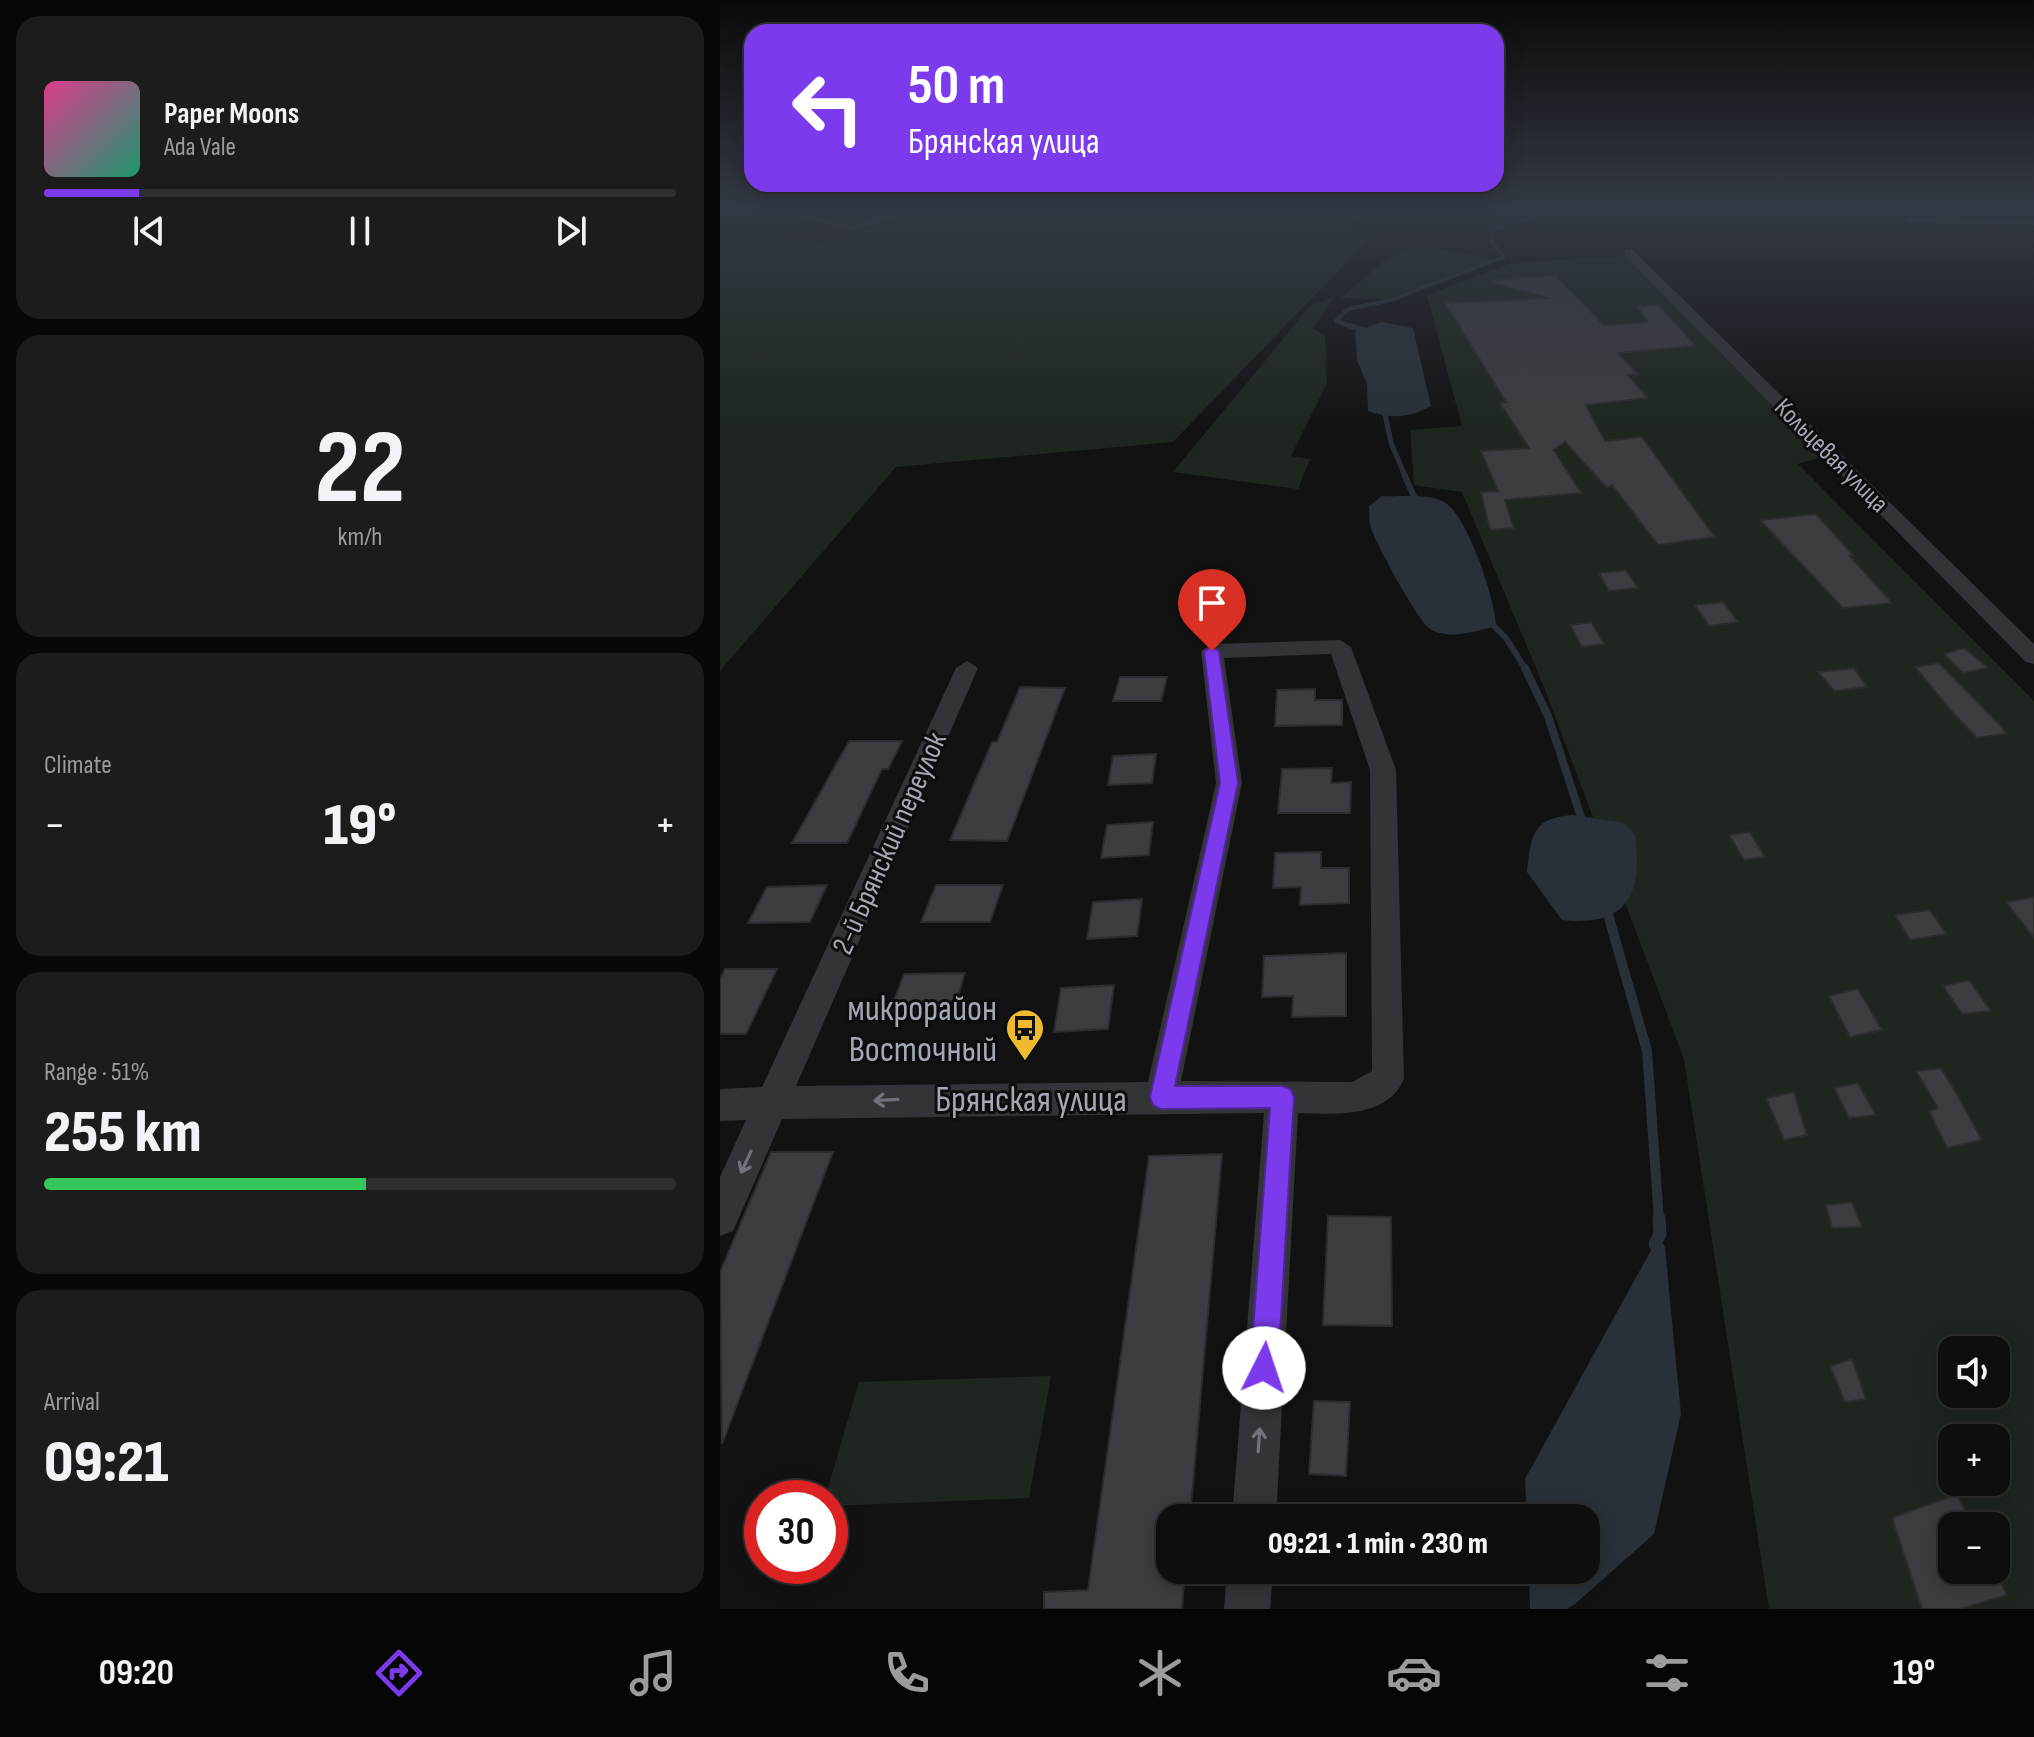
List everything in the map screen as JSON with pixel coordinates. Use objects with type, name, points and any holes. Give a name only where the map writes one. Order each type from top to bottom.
[{"type":"street","name":"Кольцевая улица","points":[[1657,281],[2034,657]]},
{"type":"street","name":"Брянская улица","points":[[720,1105],[903,1099],[1356,1098],[1388,1079],[1383,770],[1340,647],[1212,651],[1229,783],[1161,1097]]},
{"type":"street","name":"2-й Брянский переулок","points":[[772,1105],[967,668]]},
{"type":"street","points":[[1255,1504],[1282,1097]]},
{"type":"street","points":[[720,1218],[772,1105]]},
{"type":"street","points":[[1247,1609],[1249,1584]]},
{"type":"shaded area","points":[[720,281],[1328,281],[1173,442],[896,467],[720,671]]},
{"type":"shaded area","points":[[1361,281],[1436,281],[1387,299],[1341,298]]},
{"type":"shaded area","points":[[1464,281],[1651,281],[1826,456],[1798,464],[2034,701],[2034,1609],[1769,1609],[1684,1059],[1544,687],[1462,492],[1414,485],[1410,430],[1462,426],[1427,295]]},
{"type":"shaded area","points":[[1334,297],[1313,329],[1325,335],[1327,383],[1291,456],[1310,459],[1298,489],[1173,472],[1311,305]]},
{"type":"shaded area","points":[[1381,322],[1413,328],[1431,406],[1400,416],[1368,411],[1367,384],[1357,360],[1355,332]]},
{"type":"shaded area","points":[[1382,496],[1431,497],[1453,510],[1479,559],[1496,626],[1462,634],[1444,634],[1423,622],[1396,578],[1370,525],[1369,506]]},
{"type":"shaded area","points":[[1573,815],[1624,823],[1635,835],[1637,856],[1633,890],[1626,903],[1602,918],[1562,920],[1527,872],[1536,831],[1549,820]]},
{"type":"shaded area","points":[[1660,1234],[1665,1248],[1681,1414],[1654,1534],[1600,1582],[1600,1504],[1526,1504],[1525,1479]]},
{"type":"shaded area","points":[[1051,1376],[1029,1498],[848,1505],[848,1480],[830,1480],[859,1382]]},
{"type":"shaded area","points":[[1529,1584],[1598,1584],[1567,1609],[1530,1609]]},
{"type":"building","points":[[1561,281],[1604,325],[1648,322],[1637,306],[1659,305],[1696,346],[1618,353],[1638,374],[1628,375],[1648,398],[1586,405],[1605,441],[1642,437],[1715,537],[1658,545],[1612,485],[1607,488],[1565,442],[1554,450],[1581,493],[1505,500],[1514,528],[1490,530],[1481,492],[1498,491],[1481,451],[1529,448],[1500,403],[1506,402],[1445,303],[1551,298],[1493,283]]},
{"type":"building","points":[[1816,514],[1892,603],[1843,608],[1760,520]]},
{"type":"building","points":[[1626,570],[1638,588],[1609,591],[1599,573]]},
{"type":"building","points":[[1723,602],[1738,622],[1709,626],[1695,605]]},
{"type":"building","points":[[1591,622],[1604,644],[1582,647],[1570,625]]},
{"type":"building","points":[[1964,648],[1988,668],[1963,673],[1944,654]]},
{"type":"building","points":[[1939,663],[2006,734],[1977,738],[1915,667]]},
{"type":"building","points":[[1854,668],[1867,687],[1834,691],[1818,672]]},
{"type":"building","points":[[1120,677],[1167,677],[1161,701],[1113,701]]},
{"type":"building","points":[[1020,687],[1065,688],[1007,841],[950,840],[992,742],[997,742]]},
{"type":"building","points":[[1315,689],[1315,700],[1342,700],[1342,725],[1275,726],[1277,690]]},
{"type":"building","points":[[849,741],[902,741],[888,769],[882,769],[847,843],[792,843]]},
{"type":"building","points":[[1156,754],[1152,783],[1108,785],[1113,756]]},
{"type":"building","points":[[1332,768],[1331,783],[1351,782],[1350,813],[1278,813],[1282,769]]},
{"type":"building","points":[[1153,822],[1149,855],[1101,858],[1107,825]]},
{"type":"building","points":[[1750,832],[1765,857],[1744,860],[1729,835]]},
{"type":"building","points":[[1321,852],[1321,868],[1349,868],[1349,903],[1300,905],[1301,887],[1273,888],[1275,853]]},
{"type":"building","points":[[827,885],[810,922],[748,923],[767,887]]},
{"type":"building","points":[[936,885],[1003,885],[990,922],[921,922]]},
{"type":"building","points":[[2034,897],[2034,938],[2006,902]]},
{"type":"building","points":[[1142,899],[1137,936],[1087,939],[1093,902]]},
{"type":"building","points":[[1930,910],[1946,934],[1910,940],[1895,915]]},
{"type":"building","points":[[1346,953],[1346,1016],[1292,1017],[1293,996],[1262,997],[1264,956]]},
{"type":"building","points":[[725,969],[777,969],[746,1034],[720,1034],[720,979]]},
{"type":"building","points":[[965,973],[952,1016],[888,1017],[904,974]]},
{"type":"building","points":[[1969,980],[1991,1011],[1962,1014],[1943,986]]},
{"type":"building","points":[[1114,985],[1108,1029],[1054,1032],[1061,988]]},
{"type":"building","points":[[1858,989],[1882,1030],[1850,1037],[1829,996]]},
{"type":"building","points":[[1941,1068],[1982,1140],[1947,1148],[1929,1111],[1938,1108],[1916,1071]]},
{"type":"building","points":[[1858,1083],[1876,1115],[1849,1118],[1834,1088]]},
{"type":"building","points":[[1794,1092],[1807,1135],[1784,1140],[1766,1098]]},
{"type":"building","points":[[771,1152],[833,1152],[722,1444],[720,1272]]},
{"type":"building","points":[[1222,1154],[1191,1504],[1156,1504],[1156,1584],[1184,1584],[1182,1609],[1044,1609],[1044,1592],[1088,1590],[1149,1156]]},
{"type":"building","points":[[1852,1202],[1862,1227],[1832,1228],[1826,1205]]},
{"type":"building","points":[[1328,1216],[1391,1217],[1392,1326],[1323,1325]]},
{"type":"building","points":[[1852,1359],[1866,1399],[1845,1402],[1830,1366]]},
{"type":"building","points":[[1314,1401],[1350,1402],[1346,1476],[1309,1474]]},
{"type":"building","points":[[1958,1496],[1966,1512],[1938,1512],[1938,1584],[2001,1584],[2007,1595],[1960,1609],[1922,1609],[1892,1518]]},
{"type":"waterway","points":[[1354,327],[1336,321],[1348,309],[1391,300],[1440,281]]},
{"type":"waterway","points":[[1347,325],[1354,327]]},
{"type":"waterway","points":[[1354,327],[1368,331]]},
{"type":"waterway","points":[[1384,409],[1391,443],[1406,478]]},
{"type":"waterway","points":[[1405,476],[1419,508]]},
{"type":"waterway","points":[[1488,620],[1506,638],[1526,670]]},
{"type":"waterway","points":[[1526,670],[1548,716],[1584,826]]},
{"type":"waterway","points":[[1607,909],[1608,913]]},
{"type":"waterway","points":[[1607,911],[1647,1051],[1659,1220]]},
{"type":"waterway","points":[[1655,1244],[1660,1234],[1659,1218]]},
{"type":"place","name":"микрорайон Восточный","points":[[1025,1062]]},
{"type":"route","points":[[1212,651],[1229,783],[1161,1097],[1282,1097],[1264,1368]]}]
